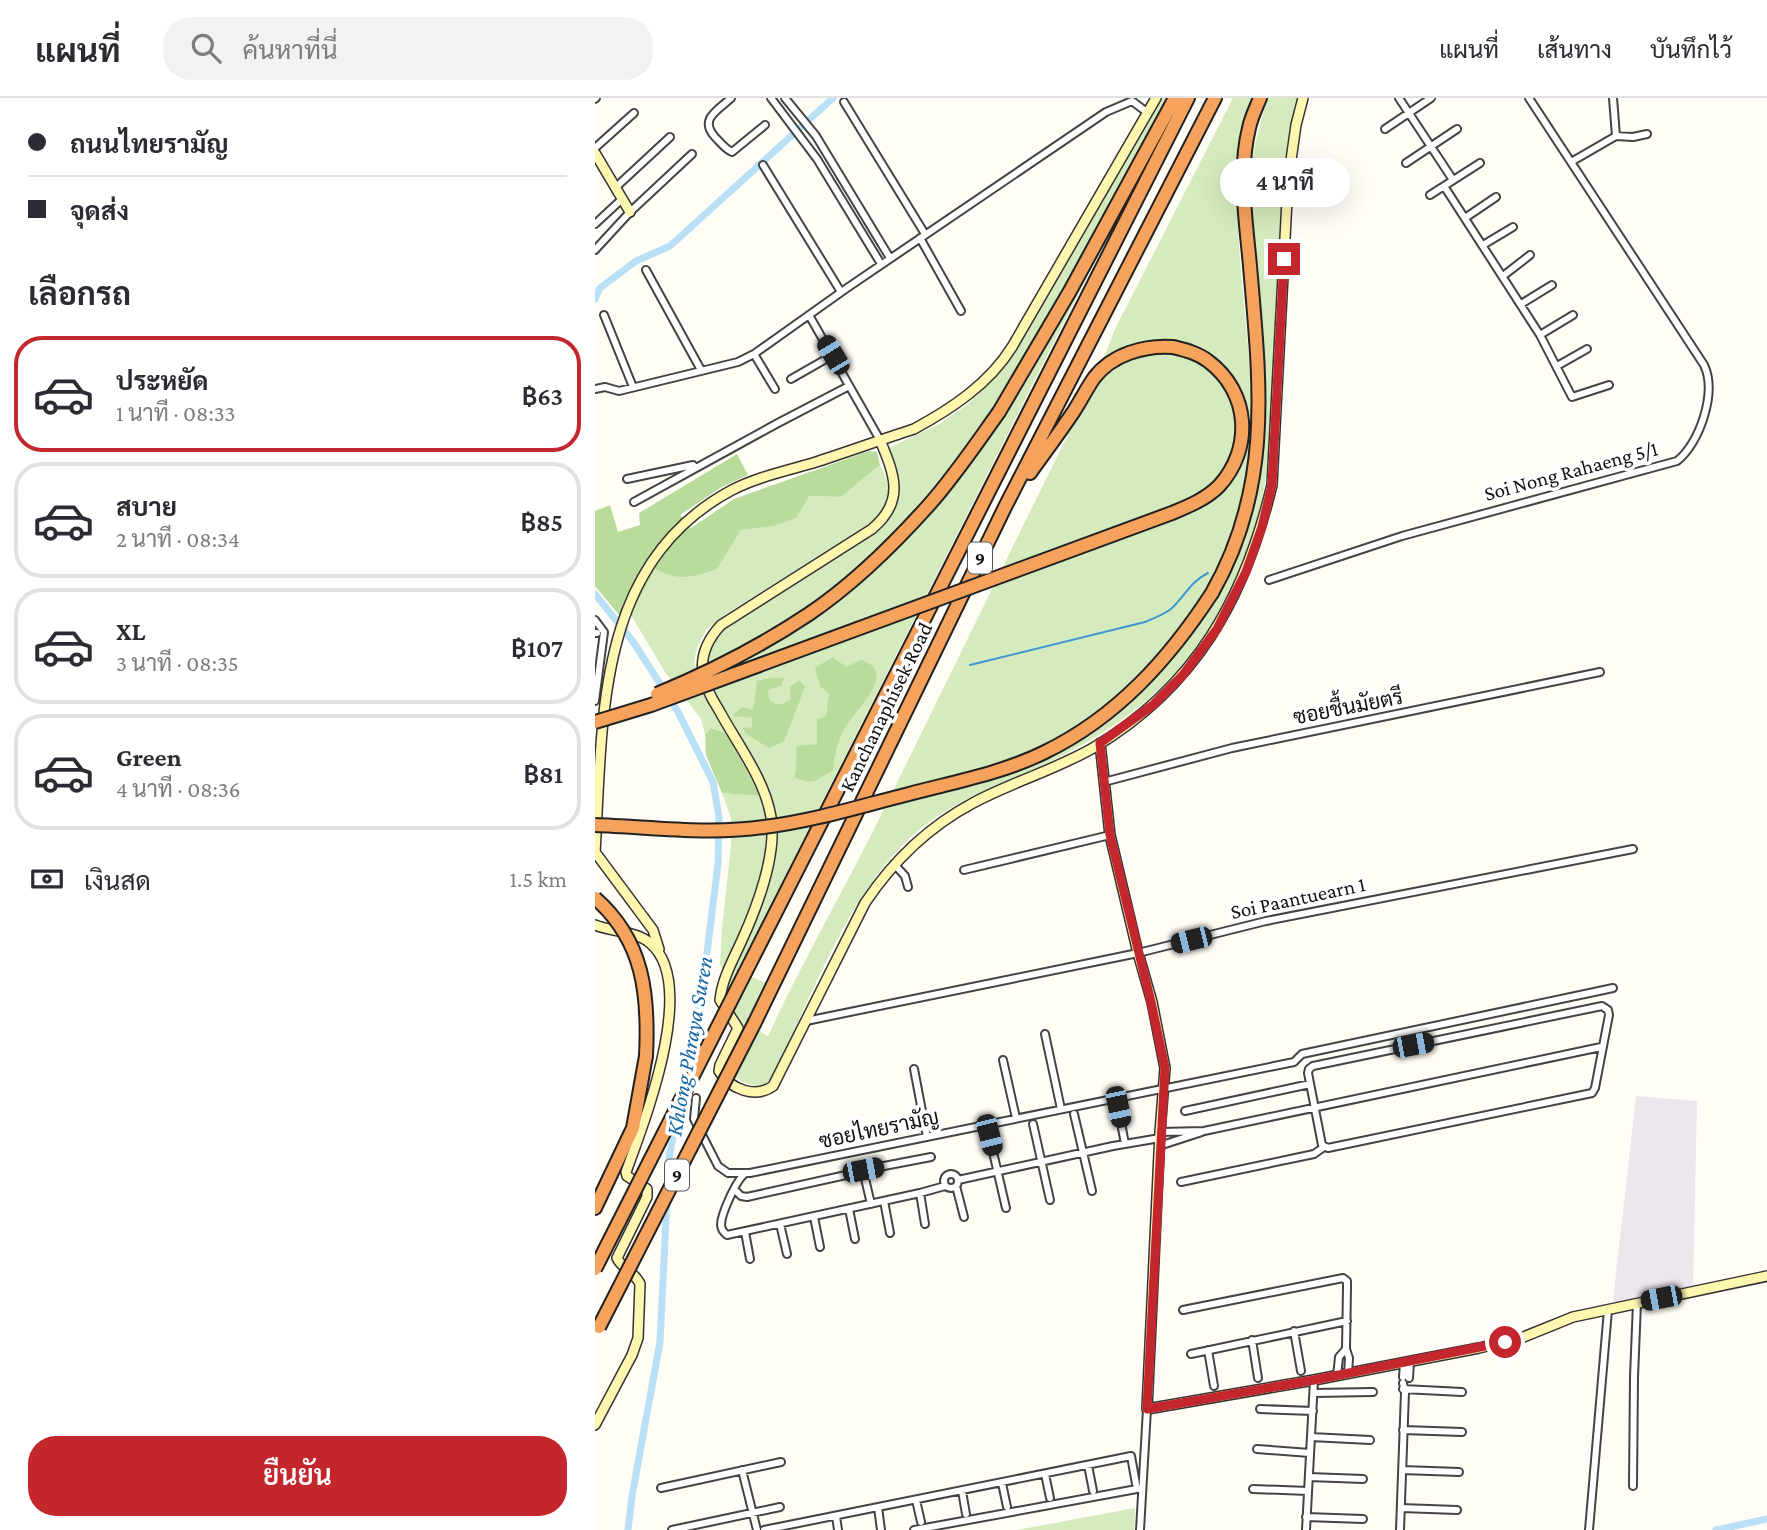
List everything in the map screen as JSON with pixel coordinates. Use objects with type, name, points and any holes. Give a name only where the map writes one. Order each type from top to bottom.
[{"type":"highway","points":[[595,720],[714,670],[811,613],[875,559],[928,505],[999,412],[1063,303],[1175,98]]},
{"type":"highway","name":"Kanchanaphisek Road","points":[[595,1269],[1188,98]]},
{"type":"highway","name":"Kanchanaphisek Road","points":[[597,1331],[755,1022],[1005,507],[1215,98]]},
{"type":"highway","points":[[596,816],[725,831],[819,817],[960,781],[1019,763],[1071,738],[1131,694],[1165,658],[1224,572],[1249,499],[1259,440],[1260,378],[1243,183],[1249,128],[1260,98]]},
{"type":"highway","points":[[595,720],[651,705],[1163,517],[1208,496],[1218,488],[1234,466],[1243,438],[1242,413],[1230,384],[1207,360],[1192,352],[1158,346],[1128,353],[1105,367],[1095,377],[1005,507]]},
{"type":"highway","points":[[595,898],[608,909],[635,952],[644,983],[648,1016],[646,1056],[633,1128],[595,1208]]},
{"type":"main road","points":[[595,1425],[632,1355],[638,1338],[640,1284],[637,1277],[618,1262],[617,1258],[647,1197],[647,1189],[627,1176],[626,1172],[660,1071],[669,1021],[669,981],[653,930],[595,853],[597,789],[609,680],[628,603],[648,567],[669,539],[697,512],[734,490],[914,429],[936,417],[973,390],[1004,360],[1156,98]]},
{"type":"main road","points":[[880,440],[892,468],[894,488],[888,512],[872,528],[721,625],[712,635],[704,656],[704,680],[760,785],[771,817],[772,831],[767,865],[720,1000],[738,1028],[720,1065],[721,1075],[730,1084],[753,1092],[765,1091],[773,1086],[865,902],[894,864],[916,842],[975,802],[1061,764],[1100,743],[1153,705],[1183,675],[1217,629],[1246,572],[1262,527],[1272,485],[1288,180],[1303,98]]},
{"type":"main road","points":[[595,153],[631,212]]},
{"type":"main road","points":[[1100,743],[1110,835],[1165,1068],[1147,1409],[1407,1363],[1521,1338],[1564,1319],[1767,1276]]},
{"type":"main road","points":[[595,925],[610,931],[635,935],[648,941],[660,952]]},
{"type":"street","points":[[731,98],[707,123],[708,130],[728,150],[732,152],[738,149],[765,125]]},
{"type":"street","points":[[771,98],[804,139],[881,264]]},
{"type":"street","points":[[785,98],[826,152],[890,258]]},
{"type":"street","points":[[1399,98],[1453,180]]},
{"type":"street","points":[[1385,129],[1431,98]]},
{"type":"street","name":"Soi Nong Rahaeng 5/1","points":[[1269,580],[1402,536],[1677,461],[1688,452],[1699,432],[1709,386],[1708,374],[1529,98]]},
{"type":"street","points":[[1613,98],[1616,136]]},
{"type":"street","points":[[595,389],[605,387],[619,391],[738,362],[754,354],[881,264],[1106,112],[1130,100],[1148,113]]},
{"type":"street","points":[[844,102],[923,236],[961,311]]},
{"type":"street","points":[[783,111],[790,104]]},
{"type":"street","points":[[595,148],[633,113]]},
{"type":"street","points":[[1406,163],[1457,129]]},
{"type":"street","points":[[1571,162],[1616,136],[1633,138],[1647,134]]},
{"type":"street","points":[[615,188],[670,137]]},
{"type":"street","points":[[817,159],[826,152]]},
{"type":"street","points":[[595,250],[692,155]]},
{"type":"street","points":[[1430,195],[1480,163]]},
{"type":"street","points":[[763,165],[841,292]]},
{"type":"street","points":[[1444,186],[1540,335],[1572,397],[1609,385]]},
{"type":"street","points":[[1465,218],[1496,197]]},
{"type":"street","points":[[595,224],[622,199]]},
{"type":"street","points":[[1483,246],[1513,227]]},
{"type":"street","points":[[1503,276],[1530,255]]},
{"type":"street","points":[[646,270],[701,370]]},
{"type":"street","points":[[1521,304],[1552,285]]},
{"type":"street","points":[[604,315],[633,387]]},
{"type":"street","points":[[809,315],[880,440]]},
{"type":"street","points":[[1540,335],[1573,315]]},
{"type":"street","points":[[1557,366],[1587,349]]},
{"type":"street","points":[[754,354],[775,389]]},
{"type":"street","points":[[791,379],[833,355]]},
{"type":"street","points":[[634,502],[848,385]]},
{"type":"street","points":[[627,479],[693,468]]},
{"type":"street","points":[[595,620],[604,632],[595,701]]},
{"type":"street","name":"ซอยชื้นมัยตรี","points":[[1104,782],[1232,748],[1600,672]]},
{"type":"street","points":[[964,870],[1110,835]]},
{"type":"street","name":"Soi Paantuearn 1","points":[[806,1021],[1138,953],[1266,921],[1633,849]]},
{"type":"street","points":[[894,864],[905,876],[908,887]]},
{"type":"street","name":"ซอยไทยรามัญ","points":[[746,1173],[1294,1062],[1301,1054],[1613,988]]},
{"type":"street","points":[[1181,1182],[1314,1154],[1324,1147],[1592,1093],[1608,1010],[1602,1006],[1313,1066],[1308,1073],[1324,1147]]},
{"type":"street","points":[[1045,1034],[1061,1109]]},
{"type":"street","points":[[746,1173],[739,1177],[721,1222],[722,1230],[732,1235],[946,1186],[952,1188],[957,1183],[1040,1161],[1125,1144],[1160,1142],[1601,1047]]},
{"type":"street","points":[[1003,1060],[1016,1118]]},
{"type":"street","points":[[914,1069],[927,1137]]},
{"type":"street","points":[[1185,1111],[1310,1084]]},
{"type":"street","points":[[696,1098],[694,1119],[718,1166],[728,1173],[746,1173]]},
{"type":"street","points":[[1118,1107],[1125,1144]]},
{"type":"street","points":[[1074,1114],[1093,1191]]},
{"type":"street","points":[[1033,1124],[1049,1200]]},
{"type":"street","points":[[1139,1143],[1160,1142],[1204,1131]]},
{"type":"street","points":[[989,1135],[1006,1208]]},
{"type":"street","points":[[871,1204],[863,1170],[931,1157]]},
{"type":"street","points":[[734,1189],[741,1196],[747,1197],[855,1173]]},
{"type":"street","points":[[946,1186],[944,1181],[947,1175],[954,1174],[964,1217]]},
{"type":"street","points":[[920,1193],[925,1224]]},
{"type":"street","points":[[884,1201],[890,1233]]},
{"type":"street","points":[[849,1209],[855,1239]]},
{"type":"street","points":[[814,1217],[820,1247]]},
{"type":"street","points":[[780,1224],[787,1254]]},
{"type":"street","points":[[745,1232],[750,1259]]},
{"type":"street","points":[[1183,1310],[1343,1278],[1347,1281],[1348,1374]]},
{"type":"street","points":[[1633,1486],[1637,1303]]},
{"type":"street","points":[[1589,1530],[1608,1310]]},
{"type":"street","points":[[1191,1354],[1347,1321]]},
{"type":"street","points":[[1294,1331],[1301,1371]]},
{"type":"street","points":[[1252,1340],[1258,1378]]},
{"type":"street","points":[[1337,1376],[1339,1357],[1346,1349]]},
{"type":"street","points":[[1208,1350],[1214,1386]]},
{"type":"street","points":[[1400,1530],[1407,1363]]},
{"type":"street","points":[[1305,1530],[1314,1380]]},
{"type":"street","points":[[1406,1384],[1462,1392]]},
{"type":"street","points":[[1314,1393],[1373,1392]]},
{"type":"street","points":[[1140,1530],[1139,1486],[1147,1409]]},
{"type":"street","points":[[1260,1409],[1313,1411]]},
{"type":"street","points":[[1403,1430],[1462,1432]]},
{"type":"street","points":[[1311,1437],[1370,1440]]},
{"type":"street","points":[[1257,1449],[1310,1453]]},
{"type":"street","points":[[764,1530],[1131,1456],[1139,1486]]},
{"type":"street","points":[[661,1488],[781,1462]]},
{"type":"street","points":[[1088,1465],[1093,1491]]},
{"type":"street","points":[[1402,1470],[1459,1472]]},
{"type":"street","points":[[743,1471],[755,1528]]},
{"type":"street","points":[[1045,1474],[1050,1498]]},
{"type":"street","points":[[1309,1477],[1363,1479]]},
{"type":"street","points":[[1002,1483],[1007,1507]]},
{"type":"street","points":[[915,1530],[1139,1486]]},
{"type":"street","points":[[1253,1489],[1308,1492]]},
{"type":"street","points":[[962,1491],[966,1514]]},
{"type":"street","points":[[916,1500],[921,1522]]},
{"type":"street","points":[[672,1530],[780,1507]]},
{"type":"street","points":[[878,1507],[881,1530]]},
{"type":"street","points":[[1401,1508],[1457,1510]]},
{"type":"street","points":[[835,1516],[838,1530]]},
{"type":"street","points":[[1306,1517],[1363,1519]]},
{"type":"shaded area","points":[[1636,1096],[1697,1101],[1693,1289],[1615,1305],[1613,1300]]},
{"type":"green space","points":[[1163,98],[1171,98],[1055,310],[995,409],[1002,414],[1011,403],[1108,235],[737,971],[769,984],[749,1025],[768,1036],[879,819],[1088,395],[1105,376],[1124,361],[1147,352],[1173,350],[1178,345],[1156,342],[1131,347],[1117,353],[1100,368],[1114,331],[1233,98],[1254,98],[1241,153],[1237,195],[1249,355],[1250,450],[1243,497],[1228,543],[1205,589],[1217,595],[1238,548],[1252,500],[1259,450],[1262,400],[1257,297],[1247,196],[1250,171],[1268,98],[1298,98],[1285,169],[1267,463],[1259,512],[1241,569],[1215,621],[1199,645],[1162,687],[1140,706],[1069,752],[942,813],[912,836],[867,888],[832,950],[771,1078],[762,1087],[742,1082],[725,1069],[742,1035],[739,1022],[726,1003],[727,986],[748,940],[771,864],[775,821],[767,789],[712,689],[707,669],[708,653],[722,631],[730,624],[848,549],[888,517],[899,498],[897,478],[889,451],[891,447],[939,424],[968,404],[1008,364]]},
{"type":"green space","points":[[869,451],[877,452],[880,465],[841,497],[809,496],[796,518],[773,526],[741,530],[717,569],[679,577],[655,569],[631,615],[624,621],[595,586],[595,511],[610,505],[618,532],[640,525],[639,513],[737,454],[748,475],[720,488],[680,515],[691,528],[734,499]]},
{"type":"green space","points":[[880,465],[889,493],[877,519],[726,614],[706,630],[697,648],[694,662],[702,689],[726,733],[711,728],[705,734],[701,719],[665,672],[631,615],[655,569],[717,569],[741,530],[773,526],[809,496],[841,497]]},
{"type":"green space","points":[[833,657],[846,667],[861,660],[872,666],[876,673],[876,682],[843,733],[833,770],[815,781],[807,782],[794,777],[797,746],[817,744],[817,719],[826,716],[829,694],[820,686],[815,668]]},
{"type":"green space","points":[[784,678],[781,686],[768,690],[769,699],[775,704],[790,700],[790,687],[799,680],[805,687],[784,741],[769,748],[746,734],[742,727],[752,728],[752,718],[732,716],[742,707],[753,710],[757,681]]},
{"type":"green space","points":[[711,728],[726,733],[761,796],[722,793],[706,755],[705,734]]},
{"type":"green space","points":[[722,793],[761,796],[766,840],[757,886],[723,972],[720,964],[731,846],[731,818]]},
{"type":"green space","points":[[1135,1508],[1134,1530],[1017,1530]]},
{"type":"waterway","points":[[595,299],[600,288],[636,261],[670,246],[833,98]]},
{"type":"waterway","points":[[970,665],[1145,622],[1171,609],[1192,585],[1208,573]]},
{"type":"waterway","name":"Khlong Phraya Suren","points":[[595,594],[634,643],[678,712],[713,782],[719,817],[718,864],[704,977],[683,1087]]},
{"type":"waterway","name":"Khlong Phraya Suren","points":[[668,1187],[669,1158],[677,1116]]},
{"type":"waterway","name":"Khlong Phraya Suren","points":[[628,1530],[660,1342],[667,1199]]},
{"type":"waterway","points":[[1716,1530],[1767,1519]]},
{"type":"route","points":[[1284,259],[1272,485],[1262,527],[1246,572],[1217,629],[1183,675],[1133,722],[1100,743],[1110,835],[1165,1068],[1147,1409],[1232,1396],[1505,1342]]}]
